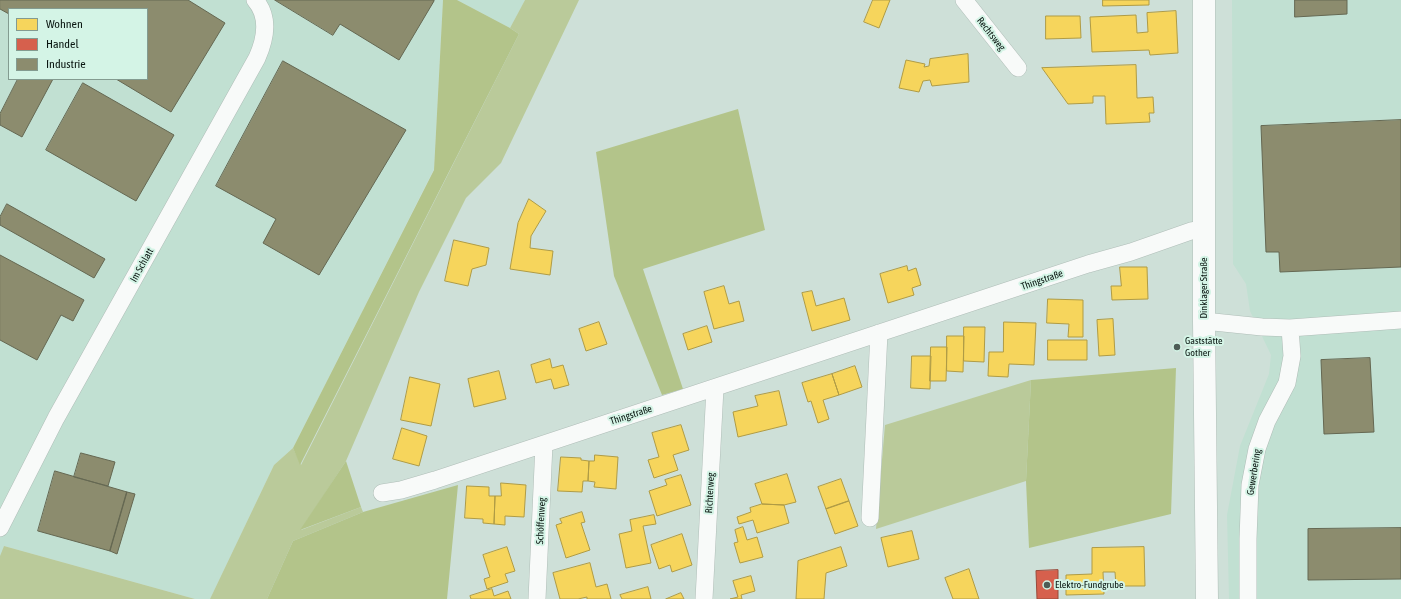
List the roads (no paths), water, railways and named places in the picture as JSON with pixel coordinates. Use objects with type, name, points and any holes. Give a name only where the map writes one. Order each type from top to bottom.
[{"type":"main road","name":"Dinklager Straße","points":[[1204,0],[1204,321],[1207,599]]},
{"type":"street","name":"Im Schlatt","points":[[0,528],[56,418],[257,58],[266,27],[263,14],[255,0]]},
{"type":"street","name":"Rechtsweg","points":[[964,0],[1018,68]]},
{"type":"street","name":"Thingstraße","points":[[382,493],[401,490],[1191,231],[1204,229]]},
{"type":"street","points":[[1204,321],[1262,327],[1290,328],[1401,320]]},
{"type":"street","name":"Gewerbering","points":[[1248,599],[1250,486],[1257,449],[1267,421],[1287,383],[1292,356],[1290,328]]},
{"type":"street","points":[[870,518],[879,333]]},
{"type":"street","name":"Richterweg","points":[[704,599],[715,388]]},
{"type":"street","name":"Schöffenweg","points":[[537,599],[544,444]]},
{"type":"place","name":"Gaststätte Gother","points":[[1177,347]]},
{"type":"place","name":"Elektro-Fundgrube","points":[[1047,585]]}]
